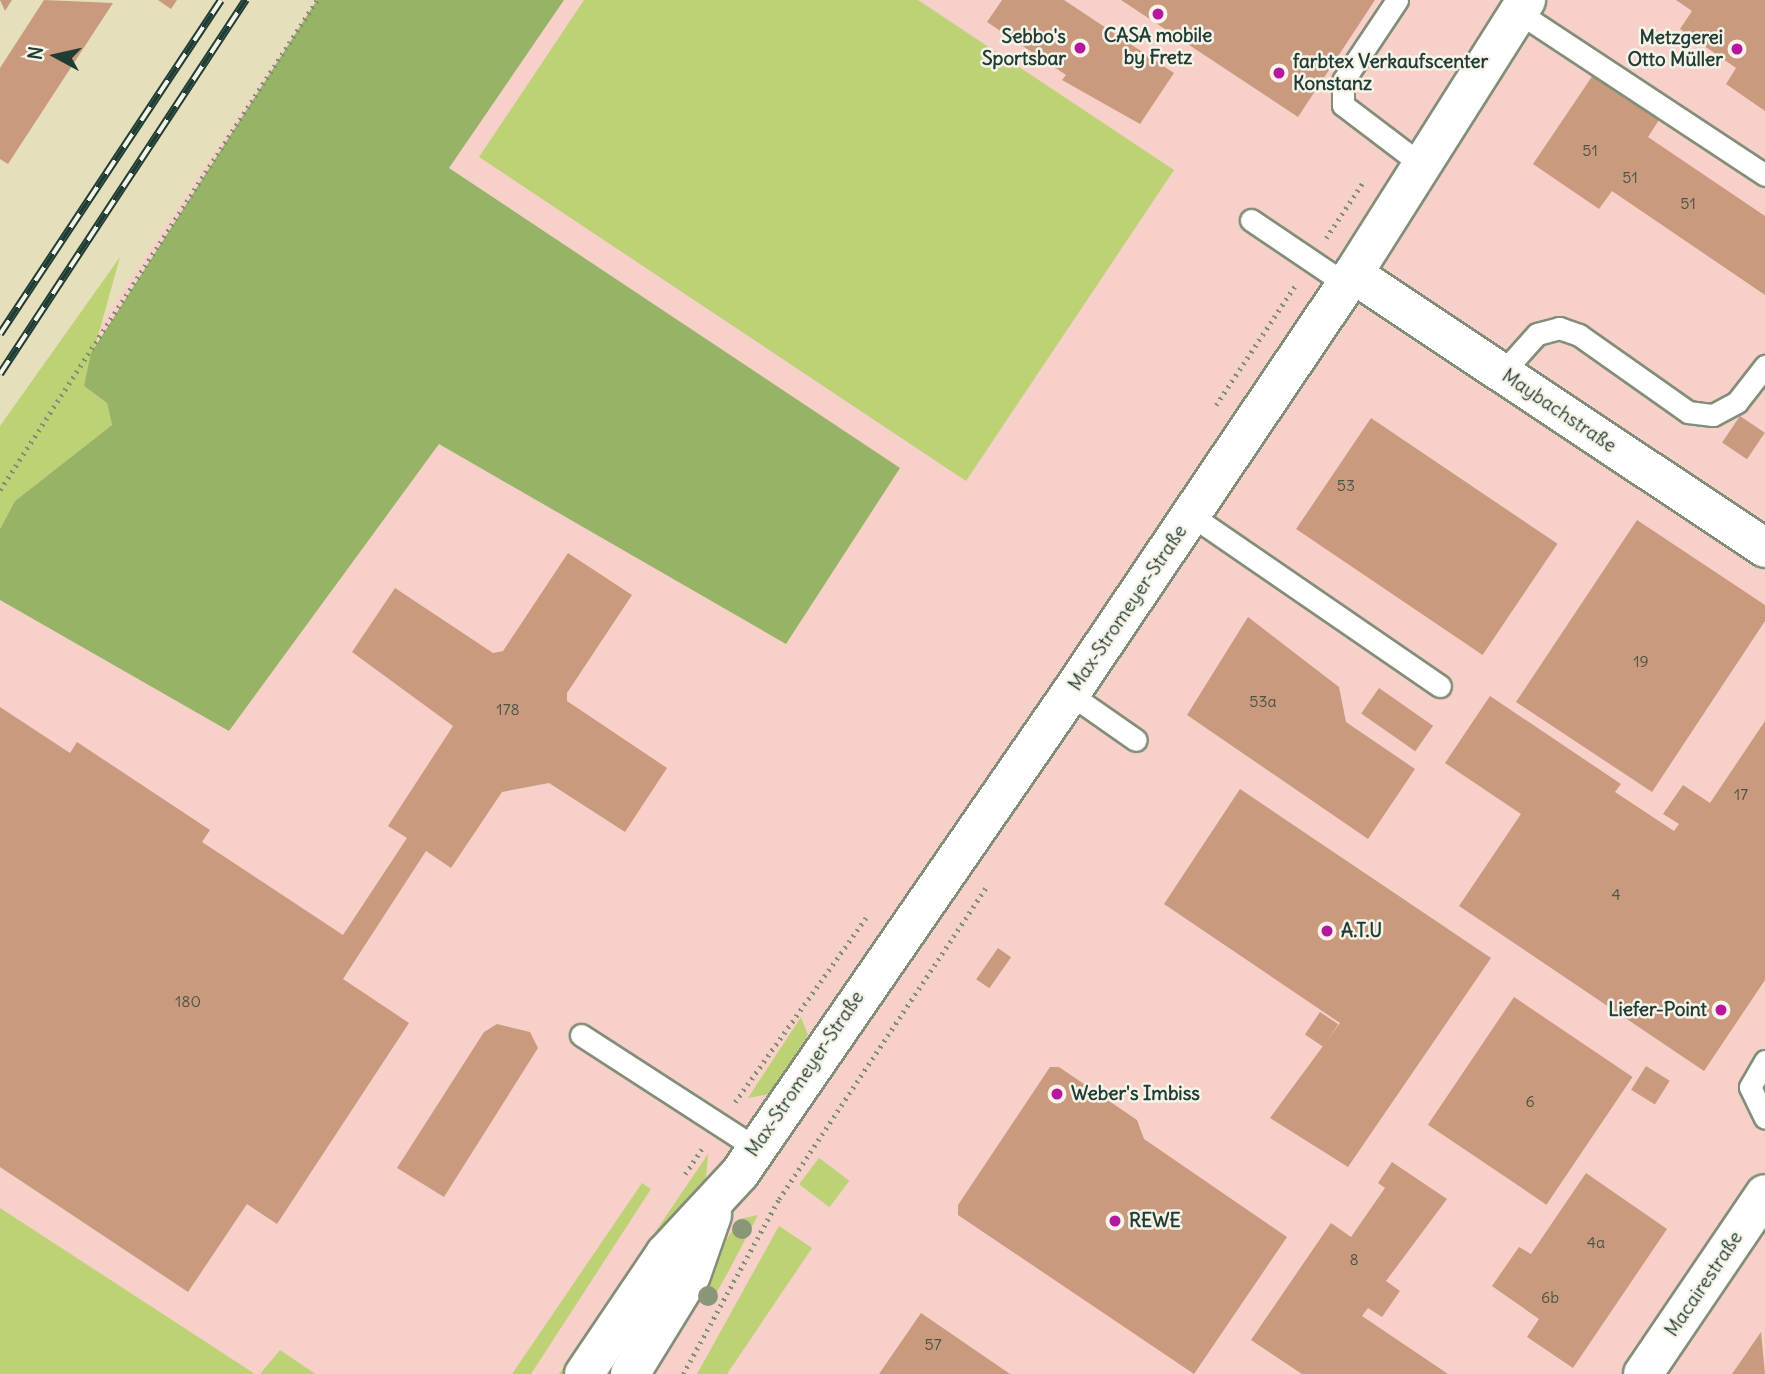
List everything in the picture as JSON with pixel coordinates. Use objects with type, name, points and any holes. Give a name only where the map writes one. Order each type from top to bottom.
[{"type":"street","name":"Max-Stromeyer-Straße","points":[[584,1374],[665,1254],[715,1207],[1070,694],[1349,279],[1522,6]]},
{"type":"street","name":"Maybachstraße","points":[[1349,279],[1502,373],[1765,548]]},
{"type":"street","name":"Macairestraße","points":[[1643,1374],[1765,1194]]},
{"type":"street","name":"Max-Stromeyer-Straße","points":[[630,1374],[691,1275],[715,1207]]},
{"type":"lane","points":[[1397,0],[1341,93],[1349,113],[1422,165]]},
{"type":"lane","points":[[1522,6],[1765,175]]},
{"type":"lane","points":[[1251,220],[1311,260],[1349,279]]},
{"type":"lane","points":[[1502,373],[1537,334],[1559,328],[1579,335],[1688,412],[1713,415],[1737,402],[1765,366]]},
{"type":"lane","points":[[1191,515],[1440,686]]},
{"type":"lane","points":[[1070,694],[1136,740]]},
{"type":"lane","points":[[581,1035],[721,1122],[756,1147]]},
{"type":"lane","points":[[1765,1061],[1750,1087],[1765,1118]]},
{"type":"path","points":[[0,490],[317,0]]},
{"type":"path","points":[[1213,410],[1389,143]]},
{"type":"path","points":[[683,1374],[779,1199],[991,880]]},
{"type":"path","points":[[681,1179],[873,909]]},
{"type":"shaded area","points":[[316,0],[1765,0],[1765,1374],[152,1374],[0,1271],[0,475]]},
{"type":"green space","points":[[317,0],[564,0],[449,168],[900,468],[786,644],[439,444],[229,731],[0,600],[0,529],[15,501],[112,425],[107,403],[84,386],[91,353]]},
{"type":"green space","points":[[584,0],[918,0],[1174,170],[966,481],[479,157]]},
{"type":"green space","points":[[120,257],[84,386],[107,403],[112,425],[15,501],[0,529],[0,426]]},
{"type":"green space","points":[[801,1017],[808,1035],[770,1094],[748,1098]]},
{"type":"green space","points":[[708,1154],[706,1178],[570,1374],[559,1374]]},
{"type":"green space","points":[[819,1158],[849,1181],[829,1207],[799,1184]]},
{"type":"green space","points":[[642,1183],[651,1189],[531,1374],[512,1374]]},
{"type":"green space","points":[[0,1208],[255,1374],[0,1374]]},
{"type":"green space","points":[[758,1215],[710,1304],[705,1300],[726,1240],[740,1219]]},
{"type":"green space","points":[[779,1226],[812,1248],[727,1374],[697,1374]]},
{"type":"green space","points":[[280,1350],[314,1373],[314,1374],[260,1374]]},
{"type":"building","points":[[0,0],[12,0],[5,11]]},
{"type":"building","points":[[44,0],[113,3],[8,164],[0,159],[0,68]]},
{"type":"building","points":[[158,0],[177,0],[171,9]]},
{"type":"building","name":"Sebbo's Sportsbar","points":[[1002,0],[1064,0],[1174,73],[1140,124],[1062,80],[1066,75],[987,22]]},
{"type":"building","name":"farbtex Verkaufscenter Konstanz","points":[[1121,0],[1375,0],[1298,117]]},
{"type":"building","name":"Metzgerei Otto Müller","points":[[1676,0],[1765,0],[1765,111],[1726,84],[1736,68],[1680,29],[1692,11]]},
{"type":"building","points":[[1593,75],[1659,120],[1648,137],[1765,216],[1765,295],[1612,191],[1599,209],[1533,164]]},
{"type":"building","points":[[1740,416],[1765,433],[1747,459],[1722,443]]},
{"type":"building","points":[[1371,418],[1558,544],[1483,655],[1296,529]]},
{"type":"building","points":[[1637,520],[1765,605],[1765,621],[1652,792],[1516,702]]},
{"type":"building","points":[[568,553],[632,595],[567,693],[567,701],[667,768],[625,832],[549,783],[502,792],[451,868],[426,851],[343,979],[409,1023],[277,1224],[247,1204],[188,1292],[0,1167],[0,707],[70,753],[77,742],[210,830],[202,842],[343,935],[407,838],[388,826],[453,726],[352,652],[395,588],[493,653],[503,651]]},
{"type":"building","points":[[1248,617],[1339,687],[1346,722],[1415,769],[1368,839],[1187,715]]},
{"type":"building","points":[[1379,688],[1433,726],[1415,751],[1361,713]]},
{"type":"building","points":[[1490,696],[1621,784],[1615,792],[1674,831],[1679,824],[1663,814],[1683,785],[1710,803],[1765,721],[1765,980],[1704,1071],[1459,906],[1521,814],[1445,763]]},
{"type":"building","name":"A.T.U","points":[[1240,789],[1491,958],[1348,1167],[1270,1118],[1340,1023],[1164,904]]},
{"type":"building","points":[[998,948],[1011,957],[989,988],[976,979]]},
{"type":"building","points":[[1514,997],[1633,1077],[1546,1205],[1428,1125]]},
{"type":"building","points":[[1320,1012],[1338,1024],[1323,1047],[1305,1034]]},
{"type":"building","points":[[497,1024],[530,1032],[538,1048],[444,1197],[397,1168],[484,1032]]},
{"type":"building","points":[[1646,1066],[1670,1081],[1655,1105],[1631,1090]]},
{"type":"building","name":"REWE","points":[[1050,1067],[1059,1067],[1137,1120],[1144,1139],[1287,1237],[1194,1374],[958,1215],[958,1205]]},
{"type":"building","points":[[1392,1162],[1447,1199],[1386,1281],[1400,1291],[1382,1317],[1368,1308],[1362,1316],[1448,1374],[1302,1374],[1251,1340],[1331,1223],[1351,1237],[1385,1188],[1378,1183]]},
{"type":"building","points":[[1586,1173],[1667,1229],[1573,1368],[1527,1337],[1539,1319],[1492,1286],[1519,1247],[1531,1254]]},
{"type":"building","points":[[921,1313],[1010,1374],[879,1374]]},
{"type":"building","points":[[1761,1332],[1765,1374],[1732,1374]]},
{"type":"railway","points":[[0,334],[221,0]]},
{"type":"railway","points":[[0,374],[246,0]]},
{"type":"place","name":"CASA mobile by Fretz","points":[[1158,14]]},
{"type":"place","name":"Sebbo's Sportsbar","points":[[1080,48]]},
{"type":"place","name":"Metzgerei Otto Müller","points":[[1737,49]]},
{"type":"place","name":"farbtex Verkaufscenter Konstanz","points":[[1279,73]]},
{"type":"place","name":"A.T.U","points":[[1327,931]]},
{"type":"place","name":"Liefer-Point","points":[[1721,1010]]},
{"type":"place","name":"Weber's Imbiss","points":[[1057,1094]]},
{"type":"place","name":"REWE","points":[[1115,1221]]}]
